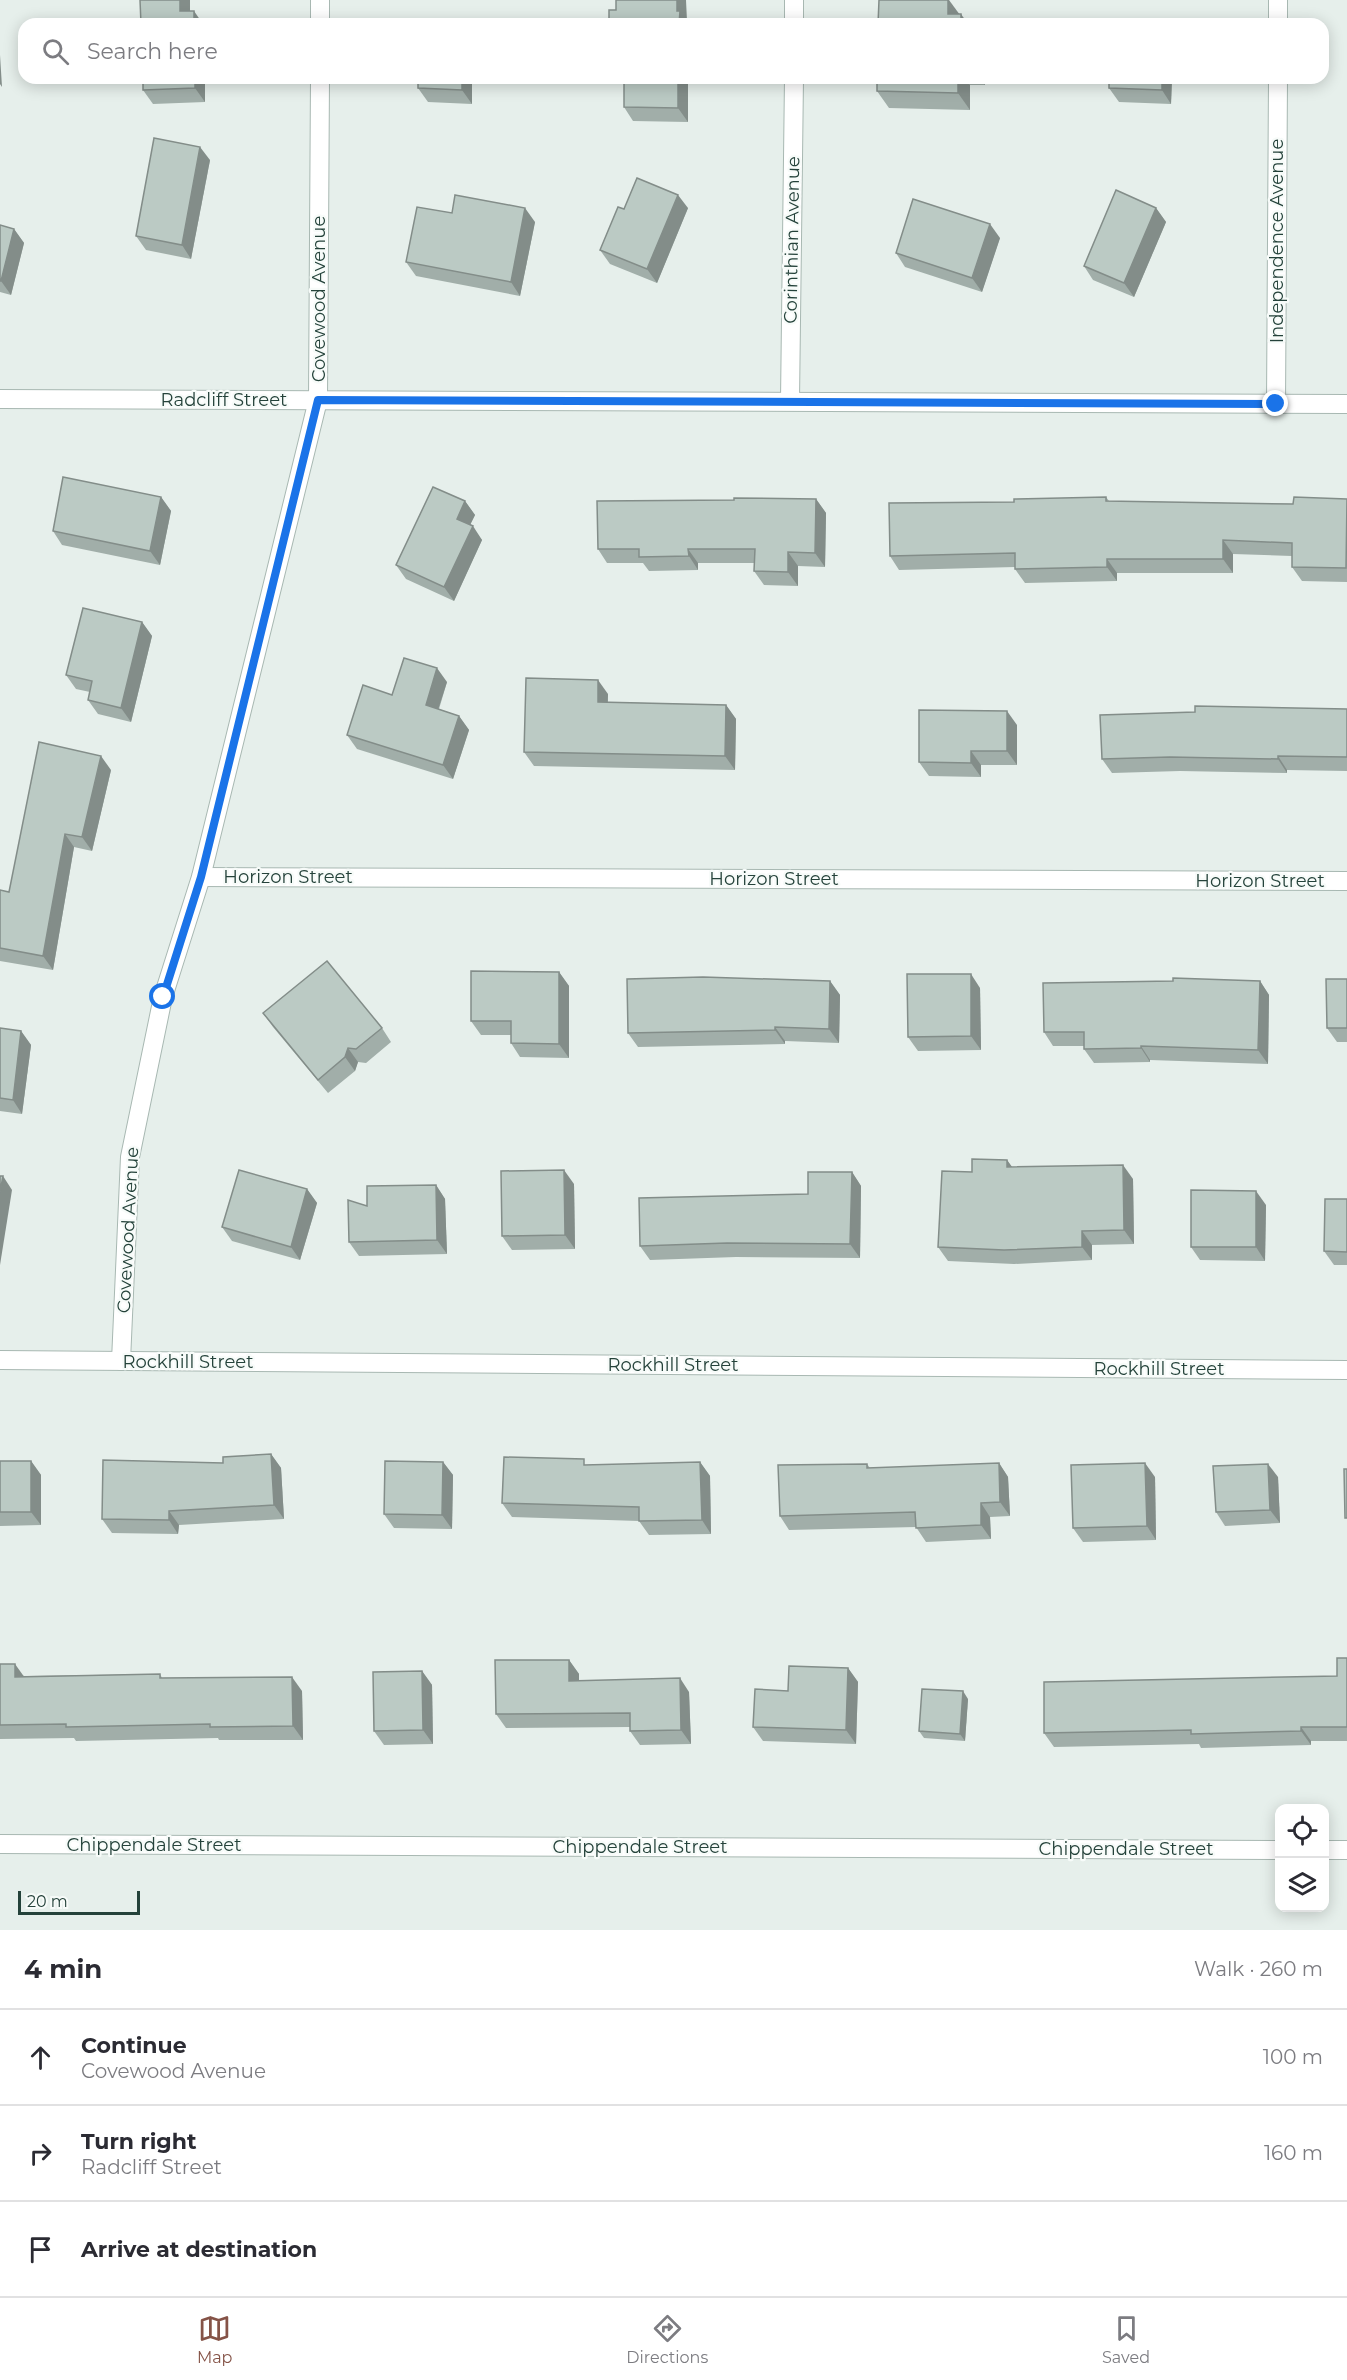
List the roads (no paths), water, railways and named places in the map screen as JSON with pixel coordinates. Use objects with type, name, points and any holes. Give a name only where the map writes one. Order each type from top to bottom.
[{"type":"street","points":[[320,0],[320,18]]},
{"type":"street","points":[[794,0],[794,18]]},
{"type":"street","points":[[1278,0],[1278,18]]},
{"type":"street","name":"Covewood Avenue","points":[[121,1361],[130,1157],[163,997],[201,877],[318,400],[320,84]]},
{"type":"street","name":"Corinthian Avenue","points":[[790,401],[794,84]]},
{"type":"street","name":"Independence Avenue","points":[[1276,404],[1278,84]]},
{"type":"street","name":"Radcliff Street","points":[[0,399],[1347,404]]},
{"type":"street","name":"Horizon Street","points":[[201,877],[1347,881]]},
{"type":"street","name":"Rockhill Street","points":[[0,1360],[1347,1370]]},
{"type":"street","name":"Chippendale Street","points":[[0,1844],[1275,1850]]},
{"type":"street","points":[[1329,1850],[1347,1850]]}]
